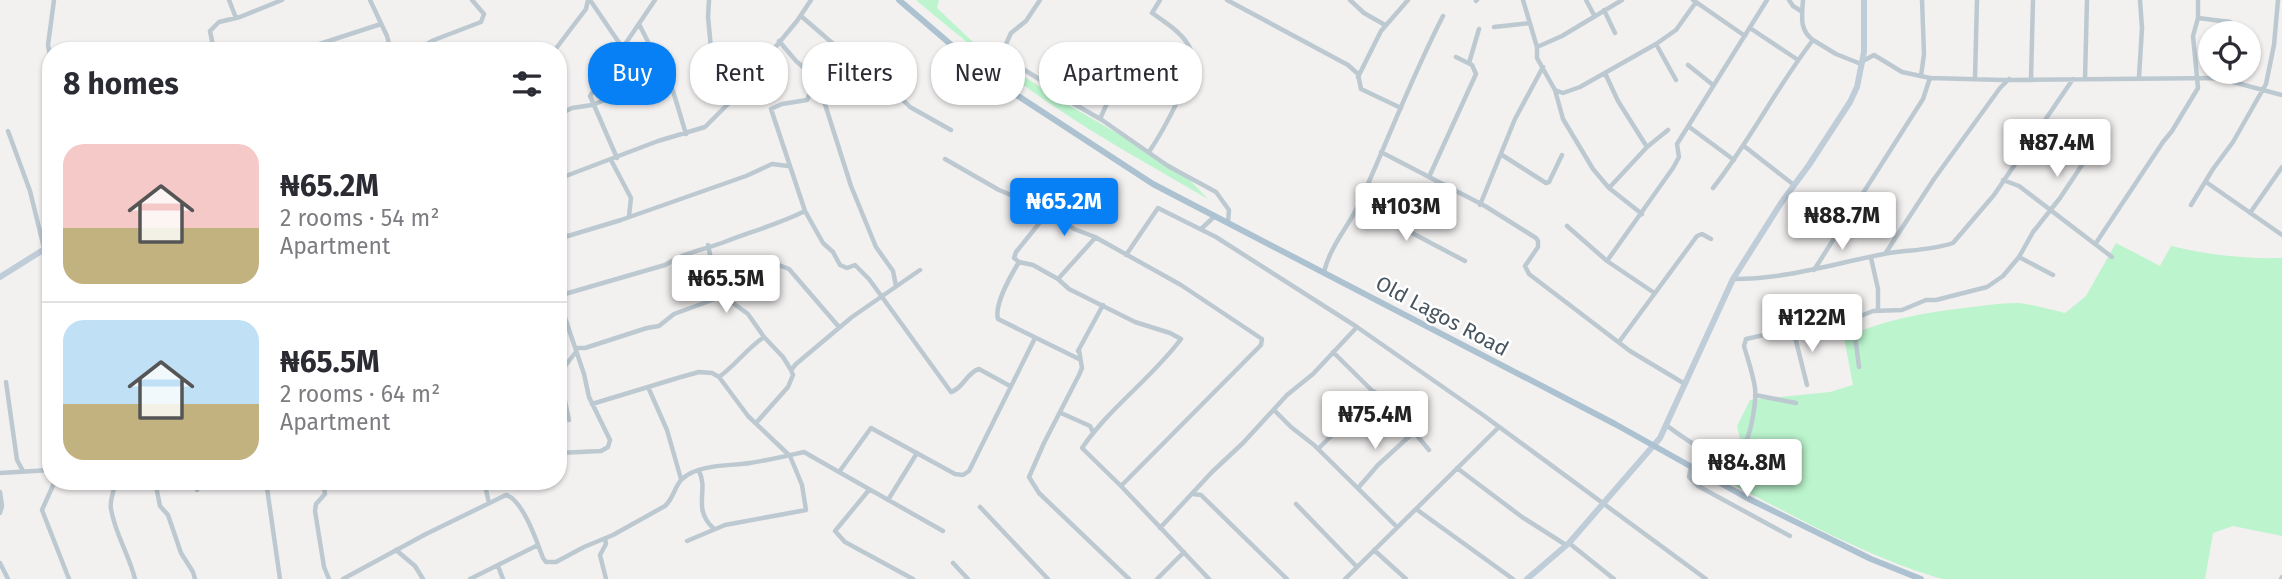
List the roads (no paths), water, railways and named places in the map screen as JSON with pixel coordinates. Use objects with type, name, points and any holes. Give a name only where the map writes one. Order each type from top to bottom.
[{"type":"main road","name":"Old Lagos Road","points":[[899,0],[962,54],[1051,119],[1153,184],[1324,272],[1749,499],[1871,559],[1921,579]]},
{"type":"street","points":[[48,42],[54,0]]},
{"type":"street","points":[[229,0],[236,18]]},
{"type":"street","points":[[212,42],[210,31],[219,22],[282,0]]},
{"type":"street","points":[[370,0],[388,42]]},
{"type":"street","points":[[435,42],[481,22],[484,14],[472,0]]},
{"type":"street","points":[[589,0],[618,42]]},
{"type":"street","points":[[562,42],[586,9],[589,0]]},
{"type":"street","points":[[626,42],[655,0]]},
{"type":"street","points":[[709,0],[710,42]]},
{"type":"street","points":[[802,66],[779,41],[811,0]]},
{"type":"street","points":[[1040,0],[1026,21],[1011,33],[1001,55],[1168,166],[1216,192],[1229,210],[1228,222]]},
{"type":"street","points":[[1149,152],[1164,129],[1185,82],[1192,55],[1182,38],[1152,13],[1160,0]]},
{"type":"street","points":[[1227,0],[1348,65],[1358,77]]},
{"type":"street","points":[[1350,0],[1364,13],[1385,25]]},
{"type":"street","points":[[1401,108],[1364,92],[1359,87],[1358,77],[1385,25],[1408,0]]},
{"type":"street","points":[[1522,0],[1538,47],[1536,58],[1555,90],[1563,119],[1609,188],[1642,214]]},
{"type":"street","points":[[1586,0],[1594,15]]},
{"type":"street","points":[[1538,47],[1562,36],[1622,0]]},
{"type":"street","points":[[1607,261],[1679,158],[1677,144],[1767,0]]},
{"type":"street","points":[[1789,0],[1802,12]]},
{"type":"street","points":[[1802,0],[1802,28],[1805,35],[1813,40],[1836,54],[1862,62],[1874,55],[1902,72],[1930,78],[2198,79]]},
{"type":"street","points":[[1527,579],[1567,544],[1653,446],[1666,425],[1733,279],[1850,102],[1861,76],[1864,0]]},
{"type":"street","points":[[1921,76],[1924,54],[1922,0]]},
{"type":"street","points":[[1975,78],[1977,0]]},
{"type":"street","points":[[2031,79],[2033,0]]},
{"type":"street","points":[[2085,79],[2087,0]]},
{"type":"street","points":[[2139,77],[2142,28],[2140,0]]},
{"type":"street","points":[[2198,0],[2198,18],[2193,36],[2198,72]]},
{"type":"street","points":[[2191,205],[2233,142],[2263,90],[2270,70],[2278,0]]},
{"type":"street","points":[[1555,90],[1563,93],[1571,91],[1656,44],[1676,30],[1695,1],[1745,36]]},
{"type":"street","points":[[1604,10],[1615,33]]},
{"type":"street","points":[[801,16],[831,42]]},
{"type":"street","points":[[1324,272],[1330,251],[1359,205],[1423,54],[1443,16]]},
{"type":"street","points":[[2198,18],[2222,21]]},
{"type":"street","points":[[1494,27],[1530,23]]},
{"type":"street","points":[[326,42],[381,24]]},
{"type":"street","points":[[639,24],[648,42]]},
{"type":"street","points":[[1750,28],[1798,60]]},
{"type":"street","points":[[1469,63],[1479,29]]},
{"type":"street","points":[[1713,188],[1744,146],[1813,40]]},
{"type":"street","points":[[1656,44],[1676,80]]},
{"type":"street","points":[[1429,177],[1476,74],[1469,63],[1456,57]]},
{"type":"street","points":[[1688,65],[1713,85]]},
{"type":"street","points":[[1480,205],[1515,119],[1543,67]]},
{"type":"street","points":[[1605,74],[1618,101],[1647,147]]},
{"type":"street","points":[[1813,271],[1918,107],[1930,78]]},
{"type":"street","points":[[1997,79],[2000,88]]},
{"type":"street","points":[[1885,254],[1934,179],[2009,79]]},
{"type":"street","points":[[1733,279],[1765,278],[1813,271],[1885,254],[1953,243],[1971,225],[2073,79]]},
{"type":"street","points":[[2096,243],[2176,124],[2198,84]]},
{"type":"street","points":[[2240,84],[2282,95]]},
{"type":"street","points":[[676,101],[686,134]]},
{"type":"street","points":[[802,101],[771,109],[805,211],[823,243],[833,252],[840,265],[846,268],[855,265],[869,279],[951,392],[959,388],[968,375],[979,369],[1010,386]]},
{"type":"street","points":[[567,111],[577,106],[592,105],[617,158]]},
{"type":"street","points":[[567,176],[658,141],[705,127],[727,105]]},
{"type":"street","points":[[826,105],[852,186],[876,247],[893,271],[895,286]]},
{"type":"street","points":[[908,105],[951,130]]},
{"type":"street","points":[[1100,119],[1106,105]]},
{"type":"street","points":[[1688,126],[1734,160]]},
{"type":"street","points":[[1609,188],[1647,147],[1668,130]]},
{"type":"street","points":[[8,131],[42,230]]},
{"type":"street","points":[[1744,146],[1794,185]]},
{"type":"street","points":[[1381,152],[1517,225],[1538,241],[1525,270],[1619,342],[1685,384]]},
{"type":"street","points":[[1502,155],[1546,183],[1549,182],[1562,155]]},
{"type":"street","points":[[945,159],[999,190],[1049,211],[1074,229],[1095,237],[1181,285],[1262,339],[1261,345],[1121,486]]},
{"type":"street","points":[[611,160],[631,198],[629,216]]},
{"type":"street","points":[[567,236],[746,176],[772,164],[788,166]]},
{"type":"street","points":[[1666,425],[1688,442],[1700,447],[1731,458],[1739,455],[1748,439],[1755,395],[1744,342],[1751,337],[1824,321],[1853,318],[1878,311],[1902,310],[1926,300],[1987,287],[2003,276],[2019,257],[2082,165]]},
{"type":"street","points":[[2250,213],[2282,167]]},
{"type":"street","points":[[2003,180],[2019,186],[2112,257]]},
{"type":"street","points":[[2206,182],[2282,235]]},
{"type":"street","points":[[1359,205],[1465,261]]},
{"type":"street","points":[[1126,255],[1158,208],[1201,229],[1357,327],[1603,502],[1706,579]]},
{"type":"street","points":[[567,294],[665,265],[678,257],[776,225],[805,211]]},
{"type":"street","points":[[1049,211],[1014,258],[1033,265],[1058,279],[1069,289],[1135,322],[1181,339],[1165,359],[1112,410],[1082,448],[1209,579]]},
{"type":"street","points":[[1201,229],[1216,215]]},
{"type":"street","points":[[1567,226],[1607,261],[1653,292]]},
{"type":"street","points":[[1619,342],[1653,292],[1699,234],[1711,239]]},
{"type":"street","points":[[1058,279],[1095,237]]},
{"type":"street","points":[[1893,244],[1895,253]]},
{"type":"street","points":[[708,246],[715,278],[723,296],[748,314],[791,370],[792,382],[756,423]]},
{"type":"street","points":[[0,277],[42,250]]},
{"type":"street","points":[[2019,257],[2053,275]]},
{"type":"street","points":[[1871,258],[1878,289],[1878,311]]},
{"type":"street","points":[[1019,262],[999,301],[996,314],[1003,323],[1021,329],[1080,359]]},
{"type":"street","points":[[768,271],[776,264],[789,269],[839,327]]},
{"type":"street","points":[[791,370],[839,327],[920,270]]},
{"type":"street","points":[[567,362],[575,350],[659,326],[674,314],[723,296]]},
{"type":"street","points":[[1103,304],[1079,350],[1082,368],[1030,477],[1039,493],[1129,579]]},
{"type":"street","points":[[1853,318],[1859,366]]},
{"type":"street","points":[[567,325],[592,404],[608,436],[608,447],[601,451],[567,453]]},
{"type":"street","points":[[1160,528],[1287,395],[1313,374],[1357,327]]},
{"type":"street","points":[[1793,329],[1807,385]]},
{"type":"street","points":[[719,377],[764,337]]},
{"type":"street","points":[[839,472],[871,428],[955,474],[963,475],[969,471],[1035,338]]},
{"type":"street","points":[[1071,354],[1079,350]]},
{"type":"street","points":[[1333,352],[1429,450]]},
{"type":"street","points":[[592,404],[699,372],[712,373],[719,377],[741,407],[790,456],[802,485],[806,510],[713,528],[687,541]]},
{"type":"street","points":[[6,382],[17,460],[23,471]]},
{"type":"street","points":[[343,579],[506,495],[513,498],[543,558],[551,563],[605,539],[664,506],[673,497],[681,479],[667,430],[648,387]]},
{"type":"street","points":[[1318,449],[1375,392]]},
{"type":"street","points":[[1755,395],[1796,404]]},
{"type":"street","points":[[1275,410],[1398,527]]},
{"type":"street","points":[[567,411],[569,420]]},
{"type":"street","points":[[1061,413],[1090,426],[1093,432]]},
{"type":"street","points":[[1345,579],[1499,427]]},
{"type":"street","points":[[1358,488],[1378,465],[1414,432]]},
{"type":"street","points":[[681,479],[713,467],[746,464],[804,452],[943,531]]},
{"type":"street","points":[[888,500],[917,453]]},
{"type":"street","points":[[1691,466],[1689,477],[1698,486],[1790,536]]},
{"type":"street","points":[[1457,468],[1522,517],[1567,544],[1614,579]]},
{"type":"street","points":[[0,473],[42,470]]},
{"type":"street","points":[[699,471],[702,478],[700,493],[703,519],[713,528]]},
{"type":"street","points":[[1201,486],[1201,495]]},
{"type":"street","points":[[869,489],[835,531],[845,542],[913,579]]},
{"type":"street","points":[[51,490],[42,510],[69,579]]},
{"type":"street","points":[[114,490],[111,510],[118,538],[126,551],[135,579]]},
{"type":"street","points":[[157,490],[160,506],[168,515],[181,553],[195,579]]},
{"type":"street","points":[[267,490],[280,579]]},
{"type":"street","points":[[324,490],[325,494],[316,503],[315,511],[324,567],[329,579]]},
{"type":"street","points":[[486,490],[489,503]]},
{"type":"street","points":[[0,492],[0,513]]},
{"type":"street","points":[[1192,494],[1201,495],[1287,579]]},
{"type":"street","points":[[1296,504],[1357,567]]},
{"type":"street","points":[[980,507],[1048,579]]},
{"type":"street","points":[[1416,509],[1513,579]]},
{"type":"street","points":[[605,539],[606,544],[600,555],[606,579]]},
{"type":"street","points":[[470,579],[538,545]]},
{"type":"street","points":[[396,550],[415,566],[422,579]]},
{"type":"street","points":[[1374,550],[1406,579]]},
{"type":"street","points":[[1157,579],[1184,552]]},
{"type":"street","points":[[0,563],[8,579]]},
{"type":"street","points":[[953,563],[968,579]]},
{"type":"street","points":[[498,566],[503,579]]}]
